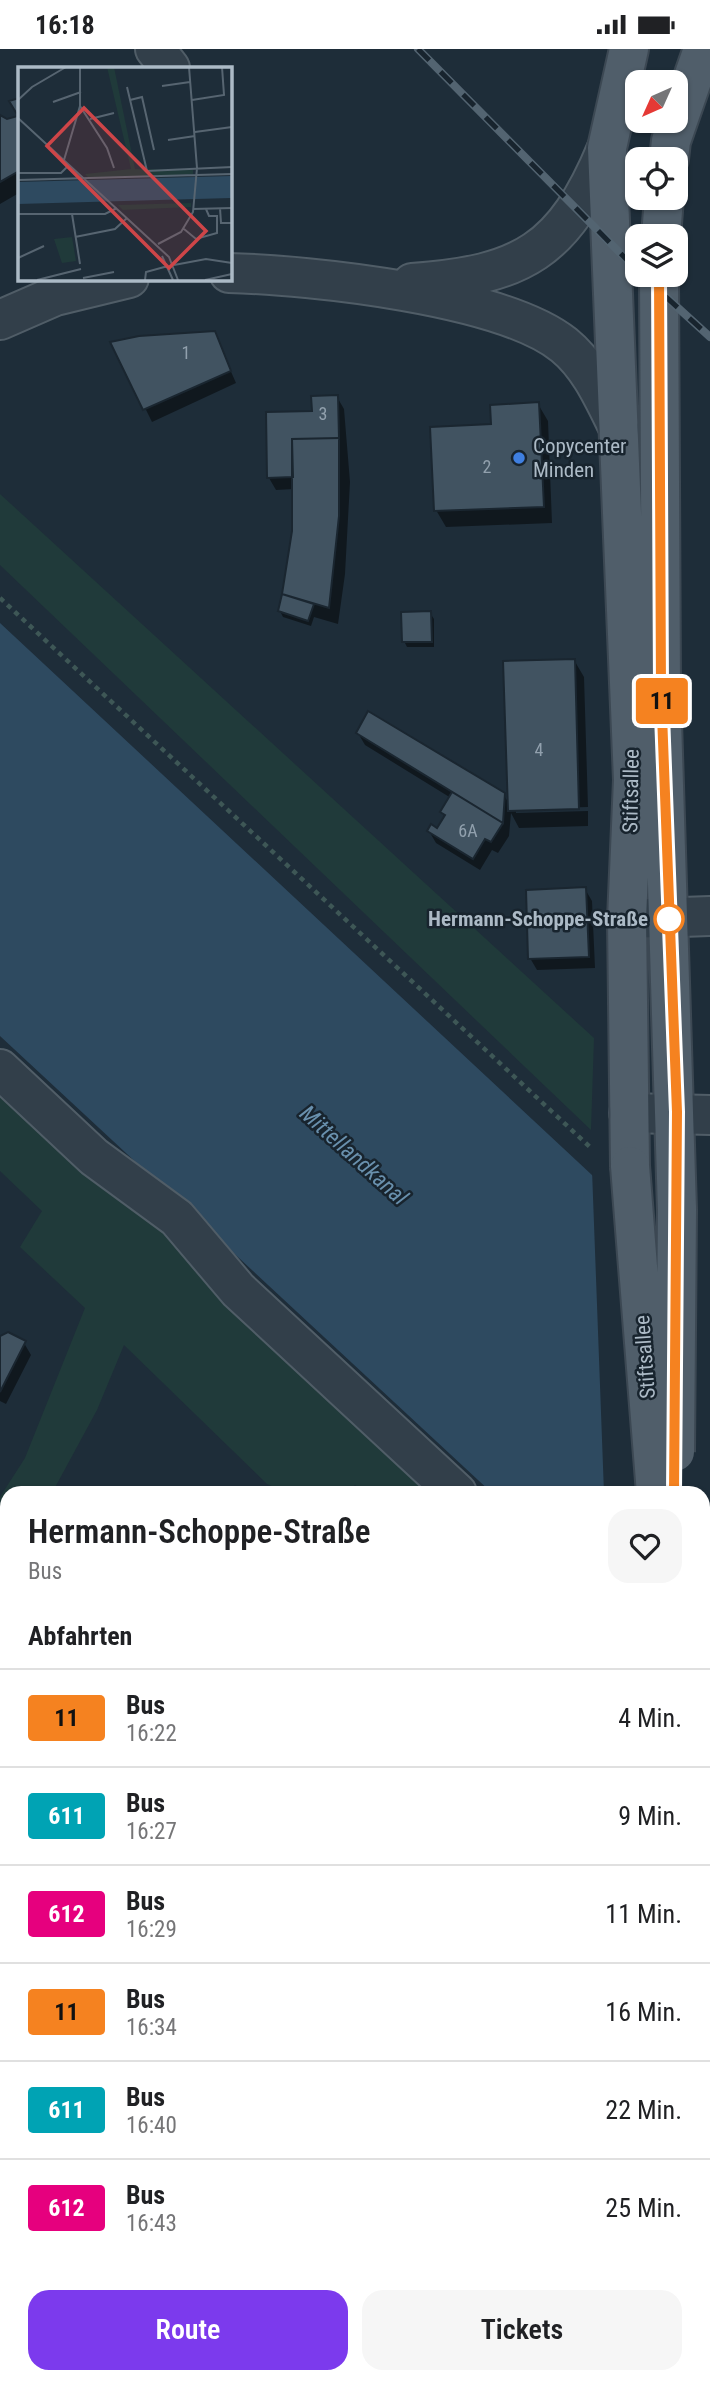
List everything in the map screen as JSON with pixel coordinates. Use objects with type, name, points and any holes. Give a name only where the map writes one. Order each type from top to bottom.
[{"type":"main road","name":"Stiftsallee","points":[[629,49],[607,148],[633,779],[627,919],[629,1113],[614,1161],[655,1486]]},
{"type":"main road","points":[[670,147],[702,64]]},
{"type":"main road","name":"Stiftsallee","points":[[659,287],[661,688],[669,917],[693,1114],[677,1210],[674,1486]]},
{"type":"street","points":[[155,49],[169,67]]},
{"type":"street","points":[[376,286],[457,279],[490,272],[530,254],[553,239],[569,222],[589,192],[607,148]]},
{"type":"street","points":[[231,273],[376,286],[507,316],[550,335],[573,353],[587,370],[619,429]]},
{"type":"street","points":[[0,320],[55,296],[121,280]]},
{"type":"street","points":[[627,919],[710,916]]},
{"type":"street","points":[[0,1069],[94,1157],[177,1218],[239,1290],[449,1486]]},
{"type":"street","points":[[629,1113],[693,1114]]},
{"type":"path","points":[[0,598],[614,1161]]},
{"type":"green space","points":[[0,494],[594,1038],[591,1130],[0,565]]},
{"type":"green space","points":[[0,1084],[441,1486],[271,1486],[124,1345],[97,1410],[56,1486],[7,1486],[25,1458],[85,1308],[20,1247],[42,1211],[0,1171]]},
{"type":"water","name":"Mittellandkanal","points":[[0,623],[710,1285],[707,1486],[484,1486],[0,1036]]},
{"type":"pier","points":[[592,1170],[710,1280],[710,1486],[604,1486]]},
{"type":"building","points":[[18,98],[18,116],[9,101]]},
{"type":"building","points":[[0,115],[7,119],[18,116],[18,172],[0,182]]},
{"type":"building","points":[[215,331],[231,371],[143,410],[110,342],[139,336]]},
{"type":"building","points":[[338,395],[339,438],[292,439],[293,477],[267,478],[266,412],[312,411],[311,396]]},
{"type":"building","points":[[539,402],[544,507],[434,511],[430,427],[491,424],[490,405]]},
{"type":"building","points":[[339,438],[339,516],[329,608],[282,594],[292,531],[292,439]]},
{"type":"building","points":[[282,594],[314,604],[308,621],[278,611]]},
{"type":"building","points":[[431,611],[432,642],[402,642],[401,612]]},
{"type":"building","points":[[575,659],[579,809],[508,811],[503,661]]},
{"type":"building","points":[[368,711],[505,793],[503,823],[356,733]]},
{"type":"building","points":[[452,792],[503,823],[491,842],[485,839],[473,859],[427,831],[431,824],[437,828],[445,815],[440,812]]},
{"type":"building","points":[[586,887],[589,957],[528,959],[526,890]]},
{"type":"building","points":[[8,1332],[26,1341],[0,1392],[0,1336]]},
{"type":"railway","points":[[418,49],[625,258]]},
{"type":"railway","points":[[655,287],[710,337]]},
{"type":"bus line","name":"11","points":[[659,287],[661,688],[677,1112],[674,1486]]},
{"type":"place","name":"Copycenter Minden","points":[[519,458]]},
{"type":"place","name":"Hermann-Schoppe-Straße","points":[[669,919]]}]
